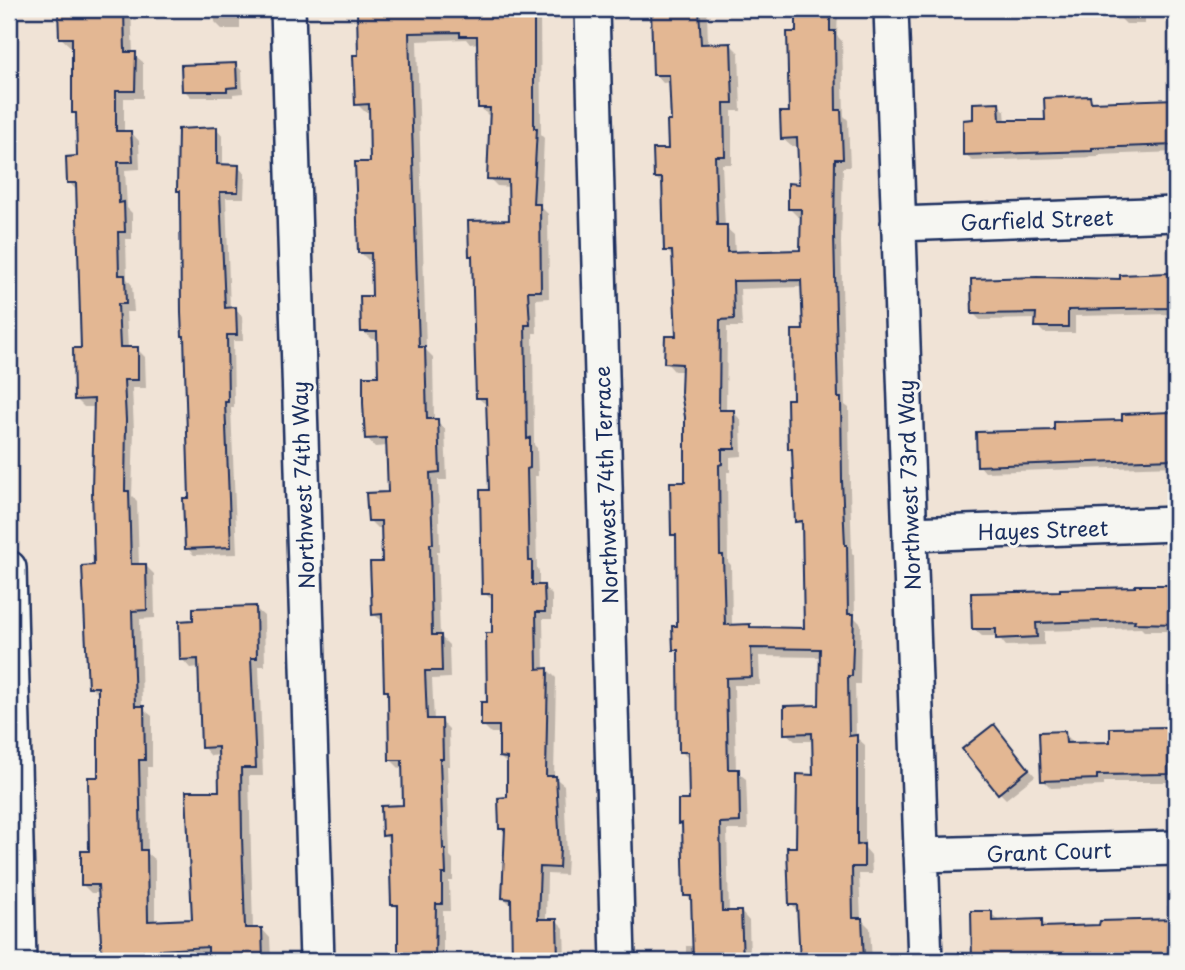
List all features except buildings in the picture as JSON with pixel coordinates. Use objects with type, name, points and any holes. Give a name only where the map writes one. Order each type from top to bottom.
[{"type":"street","name":"Northwest 74th Way","points":[[288,9],[317,961]]},
{"type":"street","name":"Northwest 74th Terrace","points":[[592,9],[618,961]]},
{"type":"street","name":"Northwest 73rd Way","points":[[891,9],[925,961]]},
{"type":"street","name":"Garfield Street","points":[[898,224],[1176,214]]},
{"type":"street","name":"Hayes Street","points":[[911,534],[1176,524]]},
{"type":"street","points":[[9,568],[12,861],[19,961]]},
{"type":"street","name":"Grant Court","points":[[921,855],[1176,848]]}]
